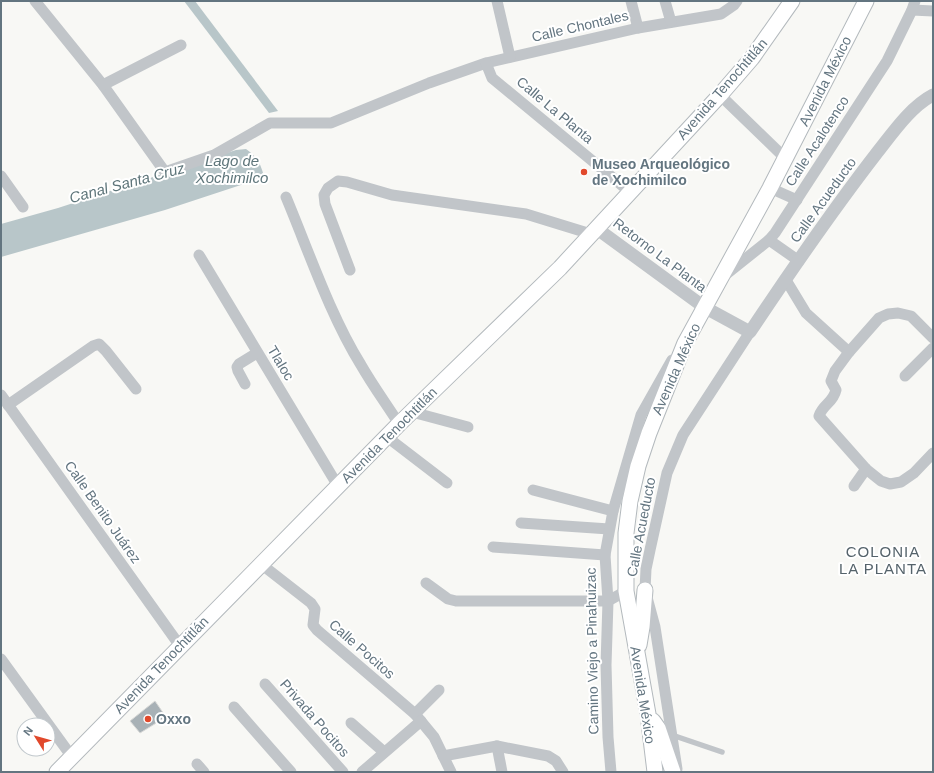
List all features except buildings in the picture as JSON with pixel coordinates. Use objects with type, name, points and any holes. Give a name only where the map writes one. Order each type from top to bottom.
[{"type":"main road","name":"Avenida Tenochtitlán","points":[[59,771],[260,564],[399,424],[560,268],[720,95],[752,58],[792,1]]},
{"type":"main road","name":"Avenida México","points":[[655,772],[648,714],[626,591],[626,533],[630,501],[638,466],[649,433],[685,343],[770,188],[866,1]]},
{"type":"main road","points":[[637,658],[642,627],[645,590]]},
{"type":"main road","points":[[648,714],[658,728],[673,772]]},
{"type":"street","points":[[497,1],[510,57]]},
{"type":"street","points":[[631,1],[638,28]]},
{"type":"street","points":[[665,1],[671,22]]},
{"type":"street","name":"Calle Chontales","points":[[103,85],[165,172],[214,154],[270,123],[331,123],[428,83],[486,63],[638,28],[721,14],[734,5],[737,1]]},
{"type":"street","points":[[41,3],[103,85],[181,45]]},
{"type":"street","points":[[914,6],[933,11]]},
{"type":"street","name":"Calle Acalotenco","points":[[720,279],[769,240],[775,233],[887,61],[914,6]]},
{"type":"street","name":"Calle La Planta","points":[[486,63],[492,78],[630,192]]},
{"type":"street","points":[[720,95],[785,158]]},
{"type":"street","name":"Calle Acueducto","points":[[678,772],[656,627],[645,590],[646,570],[650,550],[667,474],[674,453],[683,435],[750,332],[860,175],[904,119],[933,95]]},
{"type":"street","points":[[1,176],[23,207]]},
{"type":"street","points":[[350,270],[325,204],[324,195],[328,188],[338,181],[392,194],[526,214],[594,231]]},
{"type":"street","points":[[770,188],[797,200]]},
{"type":"street","points":[[286,197],[320,280],[344,333],[361,365],[399,424]]},
{"type":"street","name":"Retorno La Planta","points":[[594,231],[704,308]]},
{"type":"street","points":[[769,240],[799,261]]},
{"type":"street","name":"Tlaloc","points":[[199,255],[338,486]]},
{"type":"street","points":[[786,280],[806,312],[849,352]]},
{"type":"street","points":[[704,308],[750,332]]},
{"type":"street","points":[[933,338],[911,316],[898,313],[888,314],[879,318],[849,352],[835,371],[831,381],[836,390],[835,397],[821,410],[819,416],[869,472],[882,481],[890,484],[901,482],[914,473],[933,453]]},
{"type":"street","name":"Camino Viejo a Pinahuizac","points":[[611,772],[608,737],[608,601],[605,555],[612,511],[641,415],[679,348],[685,343]]},
{"type":"street","points":[[8,405],[93,346],[99,344],[136,389]]},
{"type":"street","points":[[905,376],[933,348]]},
{"type":"street","points":[[245,384],[237,366],[257,353]]},
{"type":"street","name":"Calle Benito Juárez","points":[[1,395],[180,646]]},
{"type":"street","points":[[412,412],[468,427]]},
{"type":"street","points":[[387,437],[447,483]]},
{"type":"street","points":[[854,486],[869,472]]},
{"type":"street","points":[[533,490],[612,511]]},
{"type":"street","points":[[522,523],[609,529]]},
{"type":"street","points":[[493,547],[605,555]]},
{"type":"street","name":"Calle Pocitos","points":[[260,564],[311,603],[315,609],[313,625],[317,630],[418,717],[434,737],[451,772]]},
{"type":"street","points":[[426,583],[448,599],[456,601],[608,601],[626,591]]},
{"type":"street","points":[[1,659],[72,757]]},
{"type":"street","name":"Privada Pocitos","points":[[265,684],[343,772]]},
{"type":"street","points":[[362,772],[418,717],[439,690]]},
{"type":"street","points":[[234,707],[291,772]]},
{"type":"street","points":[[352,723],[384,752]]},
{"type":"street","points":[[497,746],[502,772]]},
{"type":"street","points":[[443,756],[497,746],[548,756],[556,761],[563,772]]},
{"type":"lane","points":[[672,734],[722,752]]},
{"type":"water","points":[[184,1],[195,1],[278,111],[269,113]]},
{"type":"water","name":"Lago de Xochimilco","points":[[246,149],[259,162],[262,169],[263,173],[256,180],[165,210],[1,257],[1,224],[58,208],[236,150]]},
{"type":"place","name":"Museo Arqueológico de Xochimilco","points":[[584,172]]},
{"type":"place","name":"Oxxo","points":[[148,719]]},
{"type":"district","name":"COLONIA LA PLANTA","points":[[883,560]]},
{"type":"water label","name":"Canal Santa Cruz","points":[[127,183]]}]
